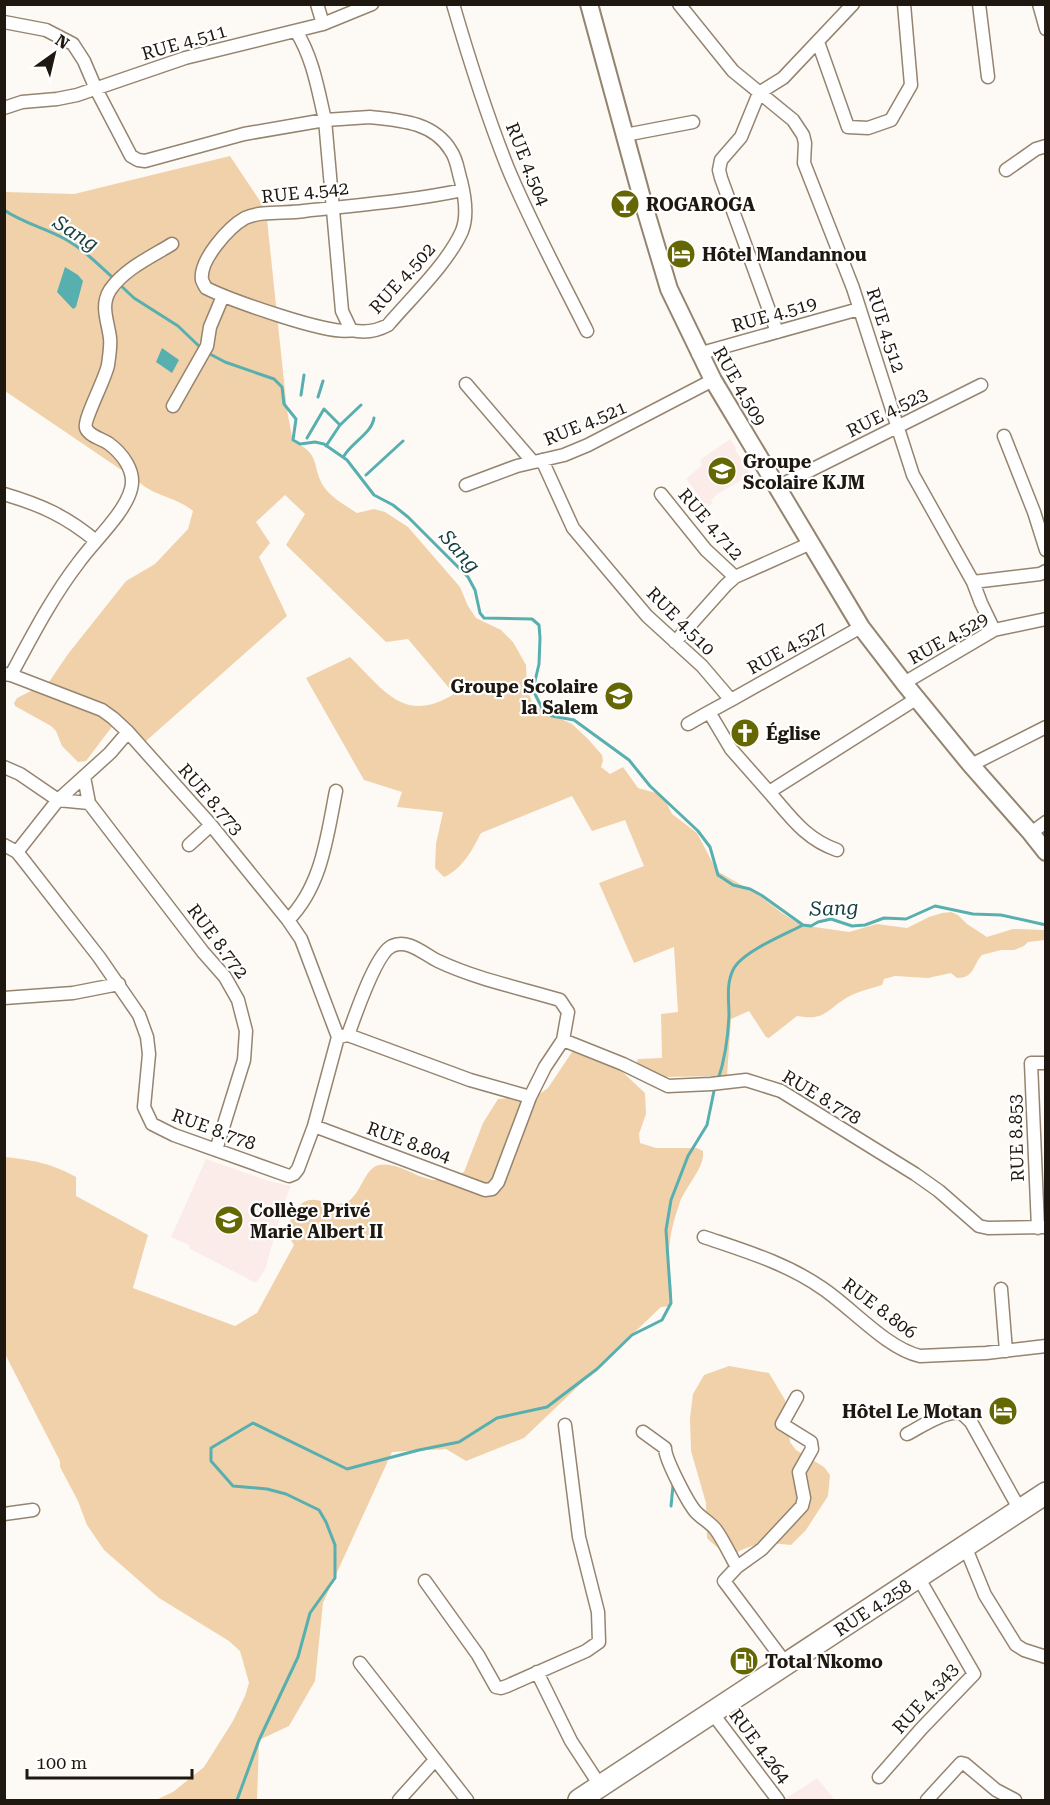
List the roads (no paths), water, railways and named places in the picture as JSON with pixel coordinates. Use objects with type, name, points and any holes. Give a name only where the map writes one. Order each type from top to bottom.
[{"type":"highway","name":"RUE 4.258","points":[[579,1800],[1046,1493]]},
{"type":"street","points":[[317,4],[323,24]]},
{"type":"street","name":"RUE 4.511","points":[[4,108],[22,102],[57,99],[96,89],[185,58],[323,24],[372,4]]},
{"type":"street","name":"RUE 4.504","points":[[453,4],[469,59],[507,165],[526,209],[587,331]]},
{"type":"street","name":"RUE 4.509","points":[[589,4],[669,289],[698,354],[861,627],[916,699],[1046,852]]},
{"type":"street","name":"RUE 4.512","points":[[679,4],[733,71],[793,120],[803,135],[804,163],[853,288],[913,475],[974,582],[994,630]]},
{"type":"street","points":[[777,332],[719,170],[725,155],[741,137],[759,93],[783,78],[853,4]]},
{"type":"street","points":[[818,42],[849,127],[868,128],[891,120],[910,85],[904,4]]},
{"type":"street","points":[[980,4],[988,77]]},
{"type":"street","points":[[1039,4],[1046,29]]},
{"type":"street","name":"RUE 4.502","points":[[4,22],[46,30],[73,44],[84,61],[131,156],[138,160],[151,160],[244,134],[325,120],[370,117],[407,121],[420,125],[439,136],[452,152],[463,190],[465,220],[452,250],[388,325],[378,330],[351,330],[342,311],[325,120],[310,60],[296,31]]},
{"type":"street","points":[[625,135],[693,122]]},
{"type":"street","points":[[1006,170],[1036,149],[1046,146]]},
{"type":"street","name":"RUE 4.542","points":[[351,330],[346,332],[327,329],[223,296],[206,288],[202,280],[203,272],[220,240],[232,227],[247,218],[264,214],[303,212],[424,198],[463,190]]},
{"type":"street","points":[[8,675],[58,592],[129,497],[132,475],[121,454],[108,443],[88,432],[85,426],[87,416],[103,384],[108,364],[110,339],[105,316],[105,301],[109,292],[122,277],[172,244]]},
{"type":"street","points":[[173,406],[207,346],[210,327],[223,296]]},
{"type":"street","name":"RUE 4.519","points":[[698,354],[859,309]]},
{"type":"street","name":"RUE 4.521","points":[[466,485],[487,476],[564,455],[588,445],[713,380]]},
{"type":"street","name":"RUE 4.510","points":[[466,384],[537,461],[573,528],[647,616],[702,666],[731,700]]},
{"type":"street","name":"RUE 4.523","points":[[777,487],[981,385]]},
{"type":"street","points":[[1004,436],[1034,512],[1046,550]]},
{"type":"street","points":[[4,494],[57,512],[96,541]]},
{"type":"street","name":"RUE 4.712","points":[[661,494],[706,549],[735,577]]},
{"type":"street","points":[[675,642],[735,577],[811,543]]},
{"type":"street","points":[[974,582],[1040,574],[1046,571]]},
{"type":"street","name":"RUE 4.529","points":[[904,683],[994,630],[1046,619]]},
{"type":"street","name":"RUE 4.527","points":[[731,700],[861,627]]},
{"type":"street","name":"RUE 8.773","points":[[8,675],[102,710],[128,732],[211,825],[288,920],[301,939],[343,1036]]},
{"type":"street","points":[[770,792],[916,699]]},
{"type":"street","points":[[688,724],[731,700]]},
{"type":"street","points":[[709,712],[731,749],[810,837],[837,850]]},
{"type":"street","points":[[971,765],[1046,727]]},
{"type":"street","points":[[17,852],[58,800],[110,753],[128,732]]},
{"type":"street","points":[[4,767],[20,774],[58,800],[89,803]]},
{"type":"street","name":"RUE 8.772","points":[[84,777],[89,803],[203,952],[225,977],[238,1000],[246,1030],[244,1060],[216,1150]]},
{"type":"street","points":[[288,920],[303,903],[315,878],[324,852],[336,792]]},
{"type":"street","points":[[1031,833],[1046,822]]},
{"type":"street","points":[[189,845],[211,825]]},
{"type":"street","name":"RUE 8.778","points":[[4,845],[17,852],[119,984],[140,1015],[147,1037],[149,1054],[144,1107],[152,1124],[289,1176],[294,1174],[314,1126],[343,1036],[379,959],[391,946],[399,944],[410,945],[439,962],[484,978],[561,1000],[568,1012],[562,1040],[530,1097]]},
{"type":"street","points":[[4,998],[73,993],[119,984]]},
{"type":"street","points":[[343,1036],[471,1080],[530,1097]]},
{"type":"street","name":"RUE 8.778","points":[[562,1040],[623,1064],[668,1086],[746,1080],[775,1088],[915,1174],[939,1191],[978,1226],[988,1228],[1042,1227]]},
{"type":"street","name":"RUE 8.853","points":[[1042,1227],[1031,1063],[1046,1064]]},
{"type":"street","name":"RUE 8.804","points":[[314,1126],[485,1190],[492,1189],[498,1182],[530,1097]]},
{"type":"street","name":"RUE 8.806","points":[[704,1236],[793,1269],[823,1288],[893,1344],[911,1354],[920,1356],[986,1353],[1046,1346]]},
{"type":"street","points":[[1001,1289],[1006,1351]]},
{"type":"street","points":[[787,1665],[724,1581],[737,1567],[762,1550],[802,1506],[804,1498],[799,1472],[812,1449],[811,1442],[782,1424],[797,1397]]},
{"type":"street","points":[[908,1434],[932,1420],[951,1413],[964,1415],[971,1422],[1020,1510]]},
{"type":"street","points":[[425,1581],[478,1655],[496,1687],[507,1686],[586,1651],[599,1642],[598,1612],[579,1537],[565,1425]]},
{"type":"street","points":[[643,1432],[665,1448],[665,1454],[677,1477],[680,1489],[696,1512],[715,1529],[737,1567]]},
{"type":"street","points":[[4,1514],[33,1510]]},
{"type":"street","points":[[964,1546],[984,1595],[1016,1645],[1046,1657]]},
{"type":"street","name":"RUE 4.343","points":[[879,1777],[974,1674],[918,1577]]},
{"type":"street","points":[[360,1663],[467,1800]]},
{"type":"street","points":[[537,1672],[571,1741],[600,1787]]},
{"type":"street","name":"RUE 4.264","points":[[713,1714],[778,1800]]},
{"type":"street","points":[[399,1800],[435,1760]]},
{"type":"street","points":[[927,1800],[961,1763],[996,1790],[1015,1800]]},
{"type":"water","points":[[65,267],[83,281],[76,307],[73,309],[57,292]]},
{"type":"water","points":[[162,348],[179,360],[172,373],[156,362]]},
{"type":"waterway","name":"Sang","points":[[4,210],[72,243],[113,278]]},
{"type":"waterway","name":"Sang","points":[[118,283],[134,298],[178,326],[202,349]]},
{"type":"waterway","name":"Sang","points":[[208,353],[225,362],[274,379],[282,387],[284,404],[296,419],[293,440],[300,444],[315,442],[324,444],[347,460],[374,495],[393,505],[408,517],[468,577],[475,590],[480,613],[484,618],[532,619],[539,625],[539,664],[535,694],[542,708],[552,716],[574,720],[629,760],[650,786],[698,831],[710,847],[718,875],[733,885],[750,889],[761,895],[803,925],[811,926],[831,919],[852,926],[865,925],[884,918],[906,919],[935,906],[973,914],[1001,915],[1046,925]]},
{"type":"waterway","points":[[301,395],[304,375]]},
{"type":"waterway","points":[[318,397],[323,381]]},
{"type":"waterway","points":[[326,446],[340,425],[361,405]]},
{"type":"waterway","points":[[307,438],[324,409],[340,425]]},
{"type":"waterway","points":[[344,456],[369,428],[374,418]]},
{"type":"waterway","points":[[366,475],[403,441]]},
{"type":"waterway","points":[[718,1080],[727,1040],[729,987],[733,970],[754,950],[803,925]]},
{"type":"waterway","points":[[237,1800],[259,1740],[298,1657],[310,1613],[335,1578],[335,1545],[319,1510],[286,1494],[267,1489],[233,1486],[211,1461],[211,1448],[253,1423],[347,1469],[459,1442],[497,1418],[547,1407],[597,1369],[632,1335],[662,1320],[671,1303],[666,1230],[671,1200],[688,1156],[707,1125],[715,1086]]},
{"type":"waterway","points":[[671,1506],[673,1486]]},
{"type":"place","name":"ROGAROGA","points":[[625,204]]},
{"type":"place","name":"Hôtel Mandannou","points":[[681,254]]},
{"type":"place","name":"Groupe Scolaire KJM","points":[[722,471]]},
{"type":"place","name":"Groupe Scolaire la Salem","points":[[619,696]]},
{"type":"place","name":"Église","points":[[745,733]]},
{"type":"place","name":"Collège Privé Marie Albert II","points":[[229,1220]]},
{"type":"place","name":"Hôtel Le Motan","points":[[1003,1411]]},
{"type":"place","name":"Total Nkomo","points":[[744,1661]]}]
